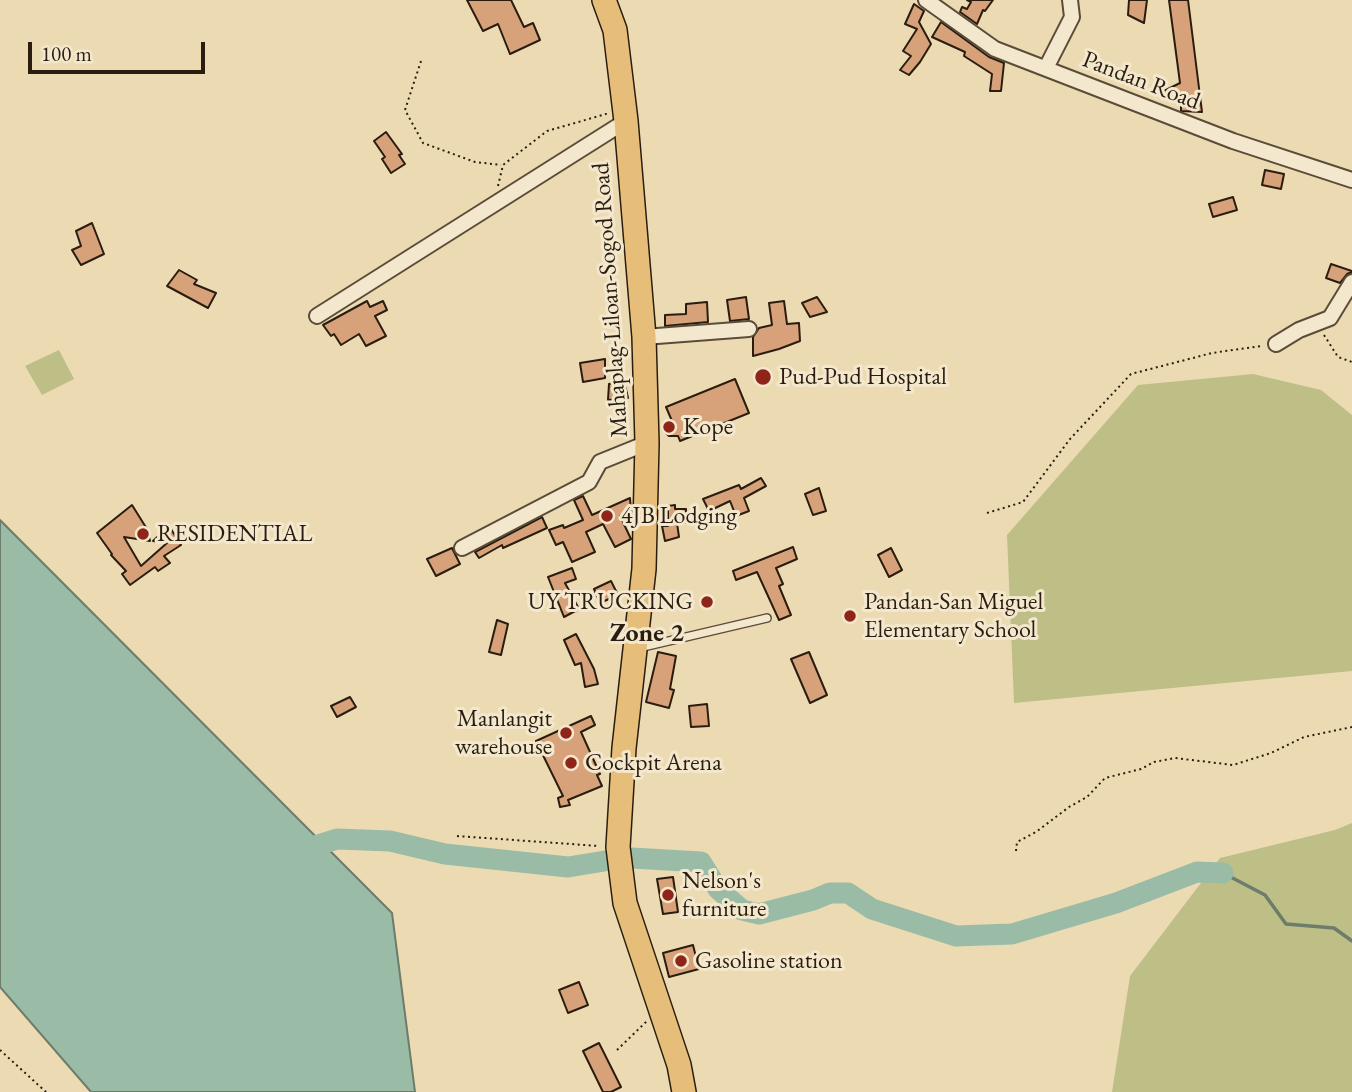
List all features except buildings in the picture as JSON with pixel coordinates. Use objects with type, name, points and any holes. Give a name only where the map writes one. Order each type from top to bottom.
[{"type":"main road","name":"Mahaplag-Liloan-Sogod Road","points":[[604,0],[615,30],[620,125],[644,338],[647,443],[644,569],[624,748],[618,847],[625,903],[679,1065],[684,1092]]},
{"type":"street","name":"Pandan Road","points":[[926,0],[995,49],[1233,141],[1352,180]]},
{"type":"street","points":[[1046,68],[1072,17],[1070,0]]},
{"type":"street","points":[[317,316],[620,125]]},
{"type":"street","points":[[1276,344],[1330,318],[1352,282]]},
{"type":"street","points":[[644,338],[749,329]]},
{"type":"street","points":[[462,548],[589,482],[600,462],[647,443]]},
{"type":"lane","points":[[635,649],[767,618]]},
{"type":"path","points":[[421,61],[405,110],[423,142],[475,162],[503,165]]},
{"type":"path","points":[[494,206],[503,165],[547,131],[606,114],[620,125]]},
{"type":"path","points":[[1315,323],[1338,357],[1352,362]]},
{"type":"path","points":[[987,513],[1023,502],[1070,439],[1131,374],[1212,354],[1276,344]]},
{"type":"path","points":[[1016,851],[1017,842],[1087,797],[1105,778],[1141,769],[1154,761],[1175,758],[1233,765],[1271,753],[1304,737],[1352,727]]},
{"type":"path","points":[[457,836],[618,847]]},
{"type":"path","points":[[617,1050],[660,1008]]},
{"type":"path","points":[[0,1050],[46,1092]]},
{"type":"green space","points":[[59,350],[74,379],[42,395],[25,366]]},
{"type":"green space","points":[[1253,374],[1321,390],[1352,415],[1352,671],[1014,703],[1007,535],[1138,385]]},
{"type":"green space","points":[[1352,823],[1352,1092],[1112,1092],[1130,976],[1220,858],[1335,830]]},
{"type":"shaded area","points":[[0,520],[392,913],[415,1092],[91,1092],[0,987]]},
{"type":"waterway","points":[[296,852],[337,839],[390,841],[445,854],[568,867],[611,860]]},
{"type":"waterway","points":[[632,858],[701,862],[718,889],[742,910],[759,914],[830,893],[848,893],[872,909],[956,936],[1012,934],[1116,903],[1197,872],[1223,873]]},
{"type":"waterway","points":[[1223,873],[1265,895],[1286,924],[1334,928],[1352,941]]},
{"type":"place","name":"Pud-Pud Hospital","points":[[763,377]]},
{"type":"place","name":"Kope","points":[[669,427]]},
{"type":"place","name":"4JB Lodging","points":[[607,516]]},
{"type":"place","name":"RESIDENTIAL","points":[[143,534]]},
{"type":"place","name":"UY TRUCKING","points":[[707,602]]},
{"type":"place","name":"Pandan-San Miguel Elementary School","points":[[850,616]]},
{"type":"place","name":"Manlangit warehouse","points":[[566,733]]},
{"type":"place","name":"Cockpit Arena","points":[[571,763]]},
{"type":"place","name":"Nelson's furniture","points":[[668,895]]},
{"type":"place","name":"Gasoline station","points":[[681,961]]},
{"type":"district","name":"Zone 2","points":[[647,634]]}]
